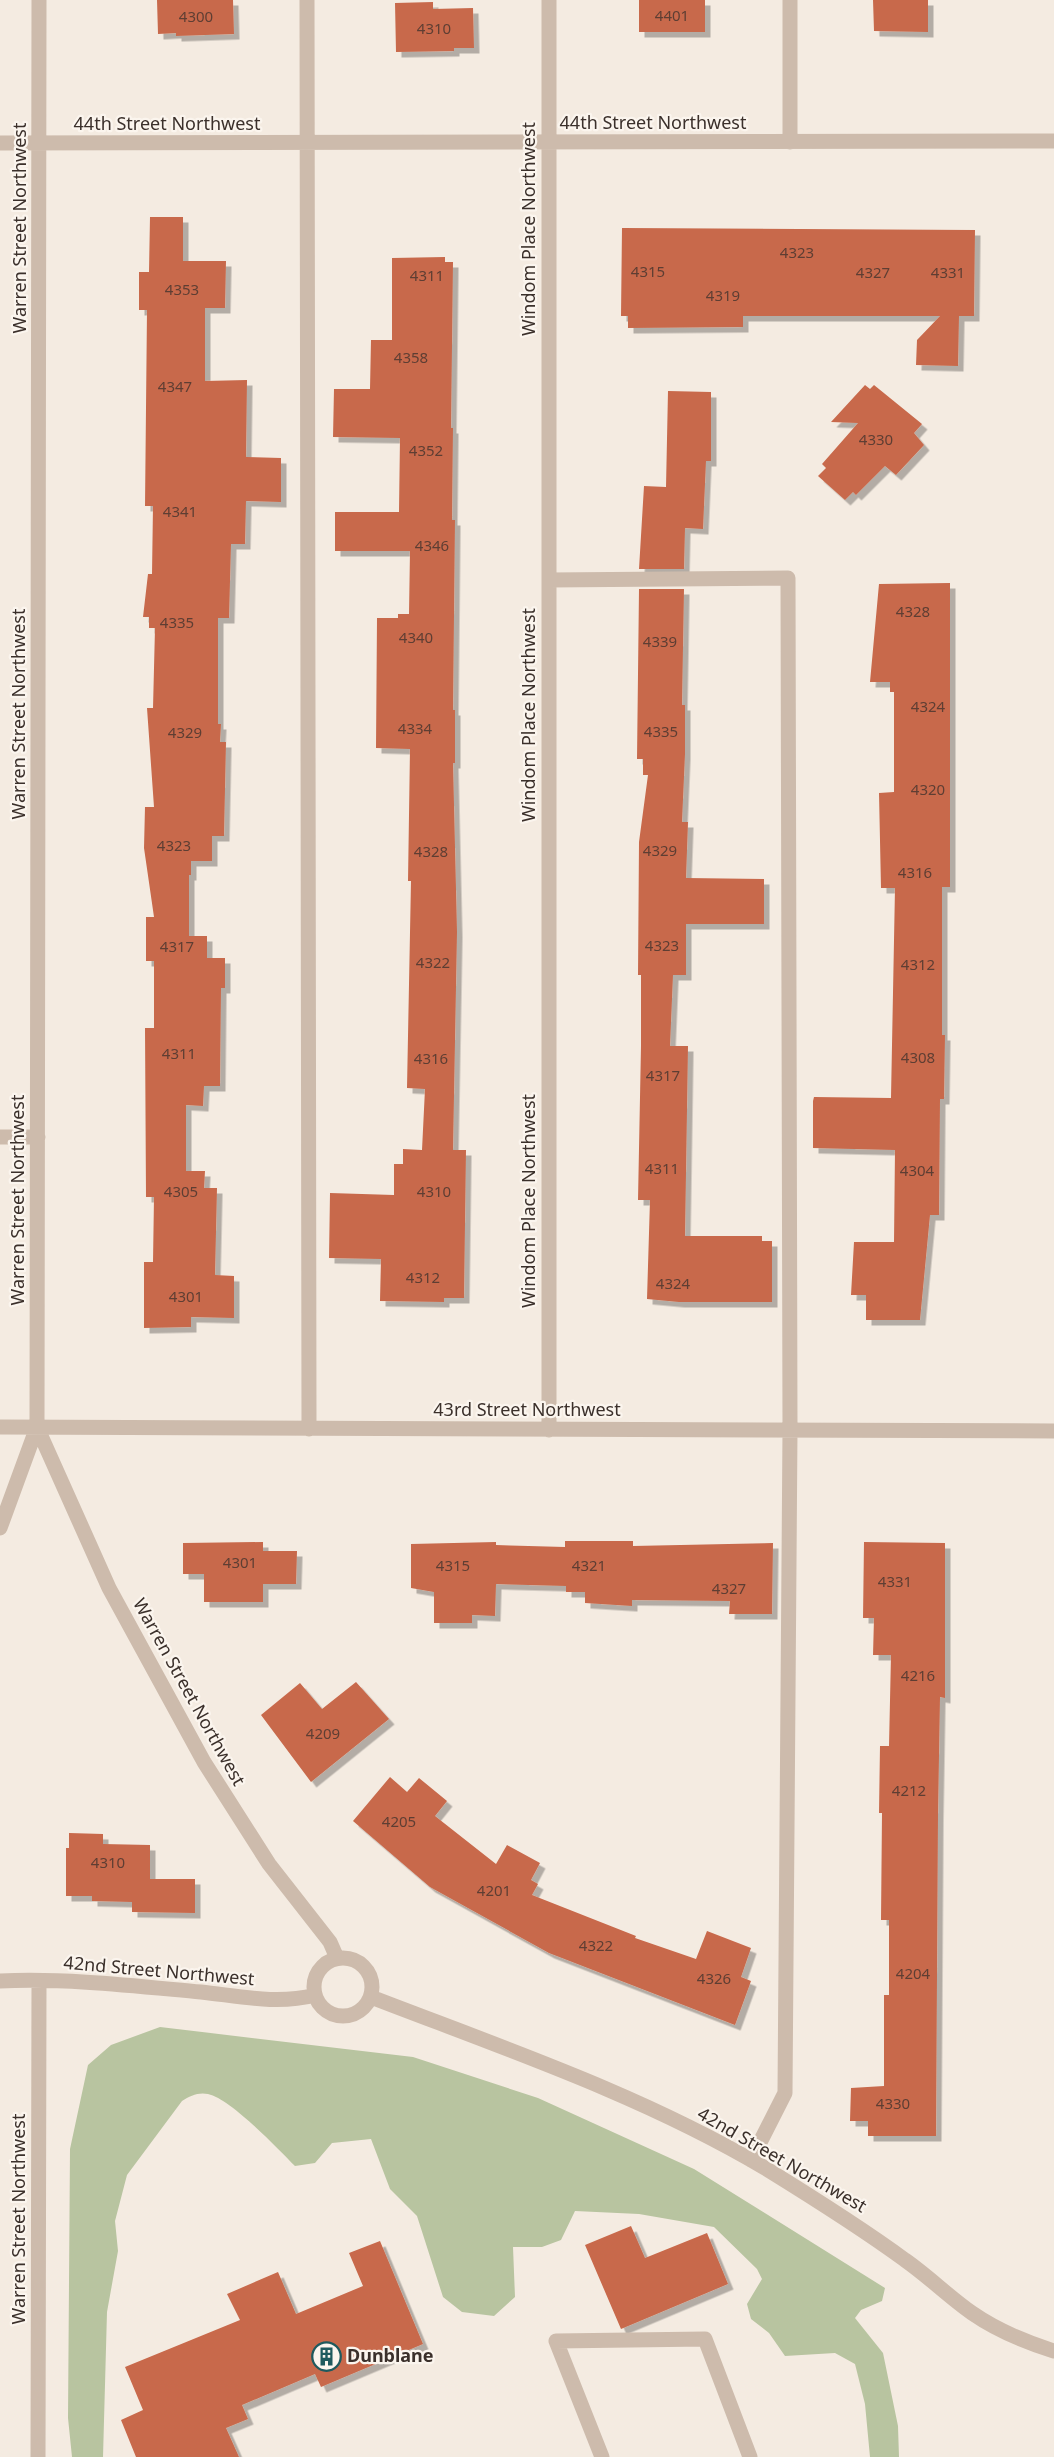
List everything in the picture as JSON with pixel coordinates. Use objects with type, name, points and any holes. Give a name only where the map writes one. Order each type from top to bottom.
[{"type":"street","name":"Warren Street Northwest","points":[[0,1528],[37,1427],[39,0]]},
{"type":"street","points":[[307,0],[309,1429]]},
{"type":"street","name":"Windom Place Northwest","points":[[549,0],[549,1430]]},
{"type":"street","points":[[790,0],[790,142]]},
{"type":"street","name":"44th Street Northwest","points":[[0,143],[1054,141]]},
{"type":"street","points":[[549,580],[788,578],[790,1430],[786,2093],[751,2160]]},
{"type":"street","points":[[0,1137],[38,1137]]},
{"type":"street","name":"43rd Street Northwest","points":[[0,1427],[1054,1431]]},
{"type":"street","name":"Warren Street Northwest","points":[[37,1427],[109,1588],[204,1762],[263,1854],[323,1933],[337,1958]]},
{"type":"street","points":[[337,1958],[356,1960],[369,1973],[372,1983],[370,1997],[362,2009],[345,2016],[326,2011],[315,1995],[313,1986],[315,1976],[328,1962],[337,1958]]},
{"type":"street","name":"42nd Street Northwest","points":[[0,1981],[114,1984],[260,1999],[296,2000],[315,1995]]},
{"type":"street","name":"Warren Street Northwest","points":[[38,2457],[39,1982]]},
{"type":"street","name":"42nd Street Northwest","points":[[370,1997],[622,2097],[700,2133],[751,2160],[870,2235],[987,2323],[1022,2341],[1054,2351]]},
{"type":"street","points":[[602,2457],[556,2341],[705,2339],[750,2457]]},
{"type":"green space","points":[[160,2027],[413,2057],[538,2098],[694,2169],[885,2288],[882,2301],[861,2310],[855,2318],[883,2353],[898,2426],[899,2457],[870,2457],[865,2404],[855,2364],[835,2353],[785,2356],[769,2333],[751,2319],[747,2304],[762,2279],[757,2269],[714,2227],[639,2214],[575,2211],[561,2240],[542,2247],[513,2247],[515,2297],[494,2316],[462,2312],[443,2297],[417,2216],[390,2189],[371,2139],[332,2143],[315,2163],[295,2166],[241,2114],[218,2098],[204,2094],[194,2095],[182,2101],[127,2175],[115,2221],[118,2251],[107,2312],[103,2457],[72,2457],[68,2418],[70,2149],[88,2065],[111,2045]]},
{"type":"building","points":[[157,0],[233,0],[234,34],[176,36],[176,33],[158,34]]},
{"type":"building","points":[[639,0],[705,0],[705,32],[639,32]]},
{"type":"building","points":[[873,0],[928,0],[928,32],[874,31]]},
{"type":"building","points":[[433,2],[433,9],[473,8],[474,48],[454,48],[454,51],[396,52],[395,3]]},
{"type":"building","points":[[150,217],[183,217],[183,261],[226,261],[225,308],[205,308],[205,381],[247,380],[246,457],[281,458],[281,502],[246,501],[245,544],[231,544],[229,618],[218,618],[218,724],[221,724],[220,742],[226,742],[224,836],[212,836],[212,861],[191,861],[191,875],[189,875],[189,936],[207,936],[207,958],[225,958],[225,988],[221,988],[220,1086],[204,1086],[203,1106],[186,1105],[186,1171],[205,1171],[204,1188],[217,1188],[215,1275],[234,1276],[234,1318],[191,1317],[191,1327],[144,1328],[144,1262],[153,1262],[154,1197],[146,1197],[145,1028],[154,1028],[154,961],[146,961],[146,917],[154,917],[144,848],[145,807],[154,807],[147,708],[153,708],[155,628],[149,628],[149,617],[143,617],[148,574],[152,574],[153,506],[145,506],[147,310],[139,310],[139,272],[149,272]]},
{"type":"building","points":[[622,228],[975,230],[974,316],[959,316],[958,366],[916,365],[917,340],[940,316],[743,316],[743,327],[628,328],[628,316],[621,316]]},
{"type":"building","points":[[445,257],[445,262],[453,262],[451,428],[453,428],[452,520],[455,520],[453,710],[455,710],[455,763],[453,763],[457,932],[453,1150],[466,1150],[464,1298],[444,1298],[444,1302],[380,1301],[381,1259],[329,1258],[330,1193],[394,1195],[394,1164],[403,1164],[403,1149],[422,1150],[425,1089],[407,1088],[411,881],[408,881],[410,749],[376,748],[377,618],[398,618],[398,614],[409,614],[410,551],[335,551],[335,512],[399,512],[400,438],[333,437],[334,389],[370,389],[371,340],[392,340],[392,258]]},
{"type":"building","points":[[865,385],[870,389],[874,385],[922,424],[914,433],[924,445],[896,475],[885,466],[856,495],[853,492],[845,500],[818,476],[826,468],[822,464],[858,423],[831,422]]},
{"type":"building","points":[[668,391],[711,392],[711,461],[706,461],[703,529],[685,528],[684,569],[639,569],[644,486],[666,487]]},
{"type":"building","points":[[950,583],[950,887],[942,887],[942,1035],[945,1035],[944,1099],[940,1099],[939,1215],[930,1215],[920,1320],[866,1320],[866,1295],[851,1295],[854,1242],[894,1242],[895,1150],[813,1148],[813,1101],[814,1097],[891,1098],[895,888],[881,888],[879,793],[894,792],[894,692],[890,692],[890,682],[870,682],[879,584]]},
{"type":"building","points":[[639,589],[684,589],[682,705],[685,705],[685,754],[682,822],[688,822],[686,878],[764,879],[764,924],[686,924],[686,975],[673,975],[670,1046],[688,1046],[685,1236],[762,1236],[762,1241],[772,1241],[772,1302],[679,1302],[647,1299],[650,1200],[638,1200],[641,1046],[641,975],[638,975],[639,842],[648,775],[643,775],[643,759],[637,759]]},
{"type":"building","points":[[565,1541],[633,1541],[633,1546],[773,1543],[772,1614],[729,1614],[730,1601],[632,1600],[632,1606],[585,1603],[585,1592],[566,1592],[566,1586],[496,1584],[495,1616],[472,1615],[472,1623],[434,1623],[434,1592],[411,1588],[411,1544],[496,1542],[496,1545],[565,1547]]},
{"type":"building","points":[[263,1542],[263,1551],[297,1551],[296,1584],[263,1584],[263,1602],[204,1602],[204,1574],[183,1574],[183,1543]]},
{"type":"building","points":[[864,1542],[945,1543],[945,1698],[940,1697],[938,1814],[936,2136],[868,2136],[868,2121],[850,2121],[851,2088],[884,2086],[884,1995],[889,1995],[889,1920],[881,1920],[882,1813],[879,1813],[880,1746],[889,1746],[891,1655],[873,1655],[874,1618],[863,1618]]},
{"type":"building","points":[[356,1682],[389,1719],[311,1782],[261,1715],[300,1683],[322,1709]]},
{"type":"building","points":[[390,1777],[407,1792],[419,1778],[447,1801],[435,1816],[496,1864],[507,1845],[540,1863],[531,1880],[538,1884],[532,1895],[636,1936],[635,1938],[696,1959],[707,1931],[751,1948],[741,1977],[751,1981],[735,2025],[549,1953],[430,1887],[353,1821]]},
{"type":"building","points":[[69,1833],[103,1834],[103,1844],[150,1845],[150,1879],[195,1879],[195,1913],[132,1912],[132,1902],[92,1901],[92,1896],[66,1896],[66,1848],[69,1848]]},
{"type":"building","points":[[631,2226],[645,2258],[707,2233],[728,2284],[621,2329],[585,2245]]},
{"type":"building","name":"Dunblane","points":[[380,2241],[423,2344],[321,2387],[315,2374],[242,2405],[248,2419],[226,2428],[239,2457],[136,2457],[121,2420],[143,2410],[125,2367],[240,2320],[227,2294],[278,2272],[296,2314],[363,2286],[349,2253]]},
{"type":"place","name":"Dunblane","points":[[326,2356]]}]
